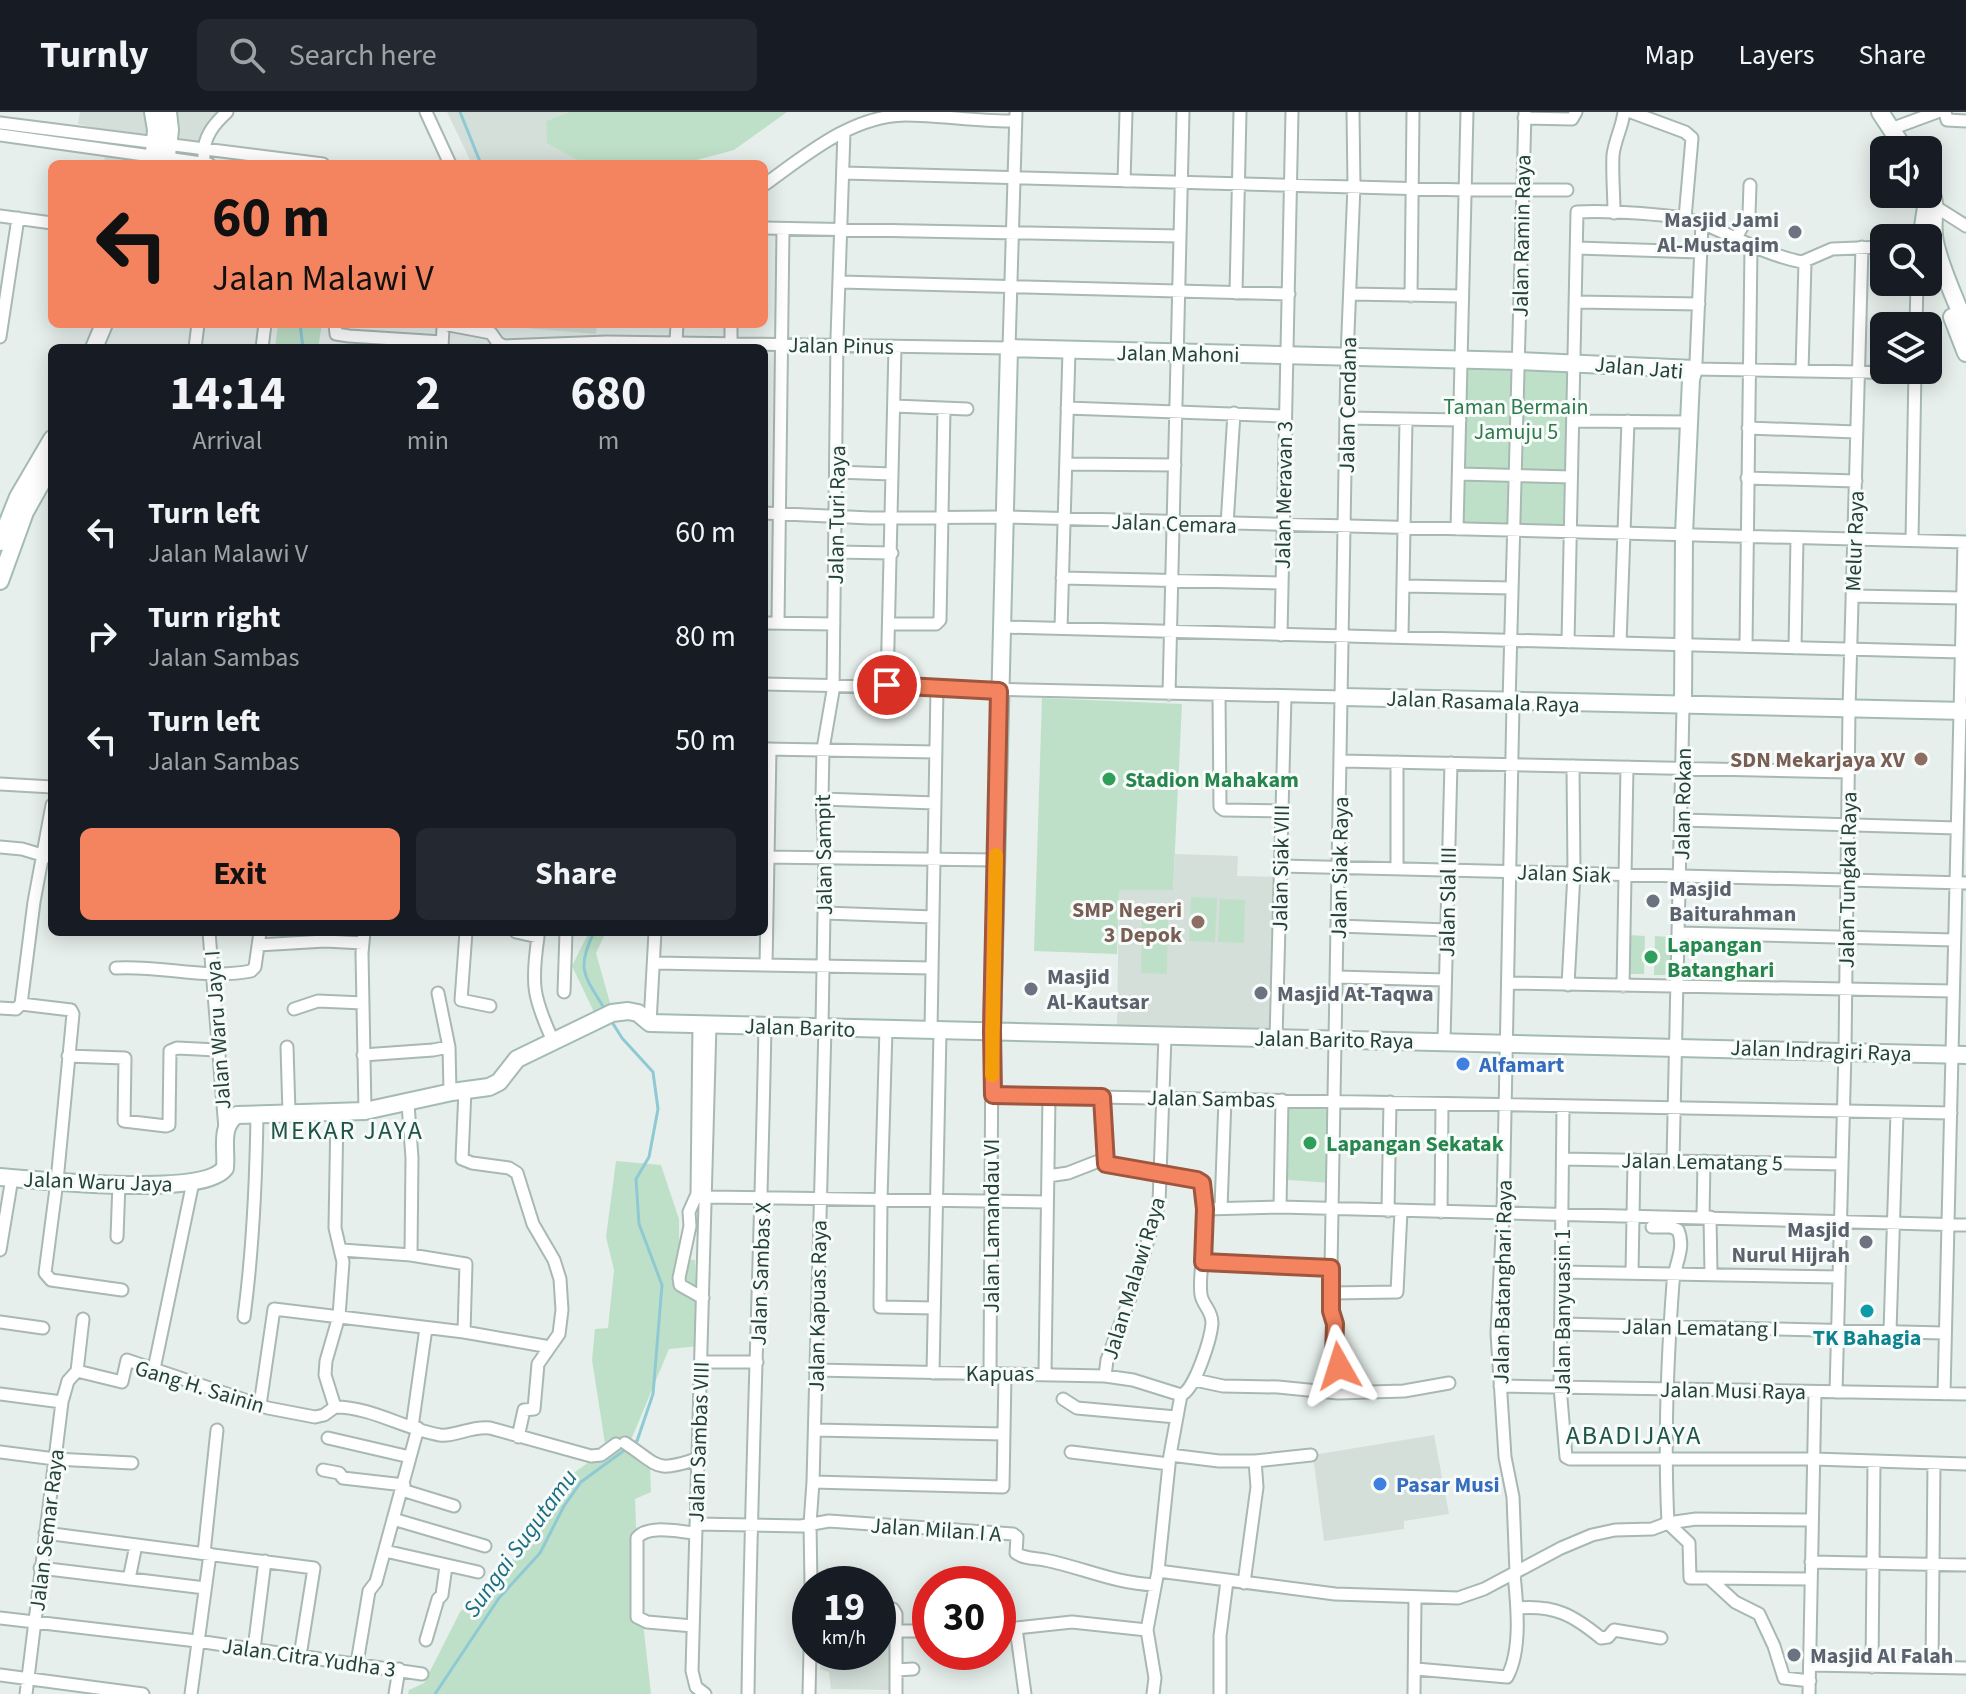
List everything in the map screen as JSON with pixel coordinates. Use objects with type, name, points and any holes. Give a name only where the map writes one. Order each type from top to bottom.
[{"type":"street","points":[[153,112],[158,153]]},
{"type":"street","points":[[158,153],[168,112]]},
{"type":"street","points":[[206,160],[204,149],[215,123],[227,112]]},
{"type":"street","points":[[426,112],[448,160]]},
{"type":"street","points":[[1124,181],[1126,112]]},
{"type":"street","points":[[1169,694],[1183,112]]},
{"type":"street","points":[[1236,293],[1240,112]]},
{"type":"street","name":"Jalan Meravan 3","points":[[1281,635],[1292,112]]},
{"type":"street","name":"Jalan Cendana","points":[[1343,697],[1353,112]]},
{"type":"street","points":[[1411,296],[1413,112]]},
{"type":"street","points":[[1457,529],[1467,112]]},
{"type":"street","points":[[1524,115],[1572,119],[1576,112]]},
{"type":"street","points":[[1614,213],[1613,155],[1624,112]]},
{"type":"street","points":[[1631,112],[1685,132],[1692,138],[1685,218]]},
{"type":"street","points":[[1868,112],[1883,136]]},
{"type":"street","points":[[1880,112],[1896,136]]},
{"type":"street","points":[[1891,129],[1937,112]]},
{"type":"street","points":[[1945,112],[1947,120],[1966,121]]},
{"type":"street","points":[[768,182],[824,142],[867,122],[905,115],[1016,116],[992,1031]]},
{"type":"street","name":"Jalan Ramin Raya","points":[[1513,530],[1524,115]]},
{"type":"street","points":[[0,123],[189,160]]},
{"type":"street","name":"Jalan Turi Raya","points":[[833,684],[844,132]]},
{"type":"street","points":[[0,135],[85,140]]},
{"type":"street","points":[[158,153],[204,149],[291,160]]},
{"type":"street","points":[[844,173],[1412,189],[1567,190]]},
{"type":"street","points":[[1735,240],[1749,214],[1750,185]]},
{"type":"street","points":[[1935,208],[1966,226]]},
{"type":"street","points":[[1568,642],[1577,212],[1685,218],[1751,247],[1805,262],[1832,249],[1870,247]]},
{"type":"street","points":[[0,216],[48,222]]},
{"type":"street","points":[[0,337],[18,218]]},
{"type":"street","points":[[1702,223],[1694,369],[1870,373]]},
{"type":"street","points":[[768,228],[1180,236]]},
{"type":"street","points":[[778,623],[783,229]]},
{"type":"street","points":[[1746,646],[1751,247]]},
{"type":"street","name":"Melur Raya","points":[[1849,709],[1862,247]]},
{"type":"street","points":[[1577,248],[1700,252]]},
{"type":"street","points":[[1802,371],[1805,262]]},
{"type":"street","points":[[1942,274],[1966,326]]},
{"type":"street","points":[[841,282],[1289,294]]},
{"type":"street","points":[[1942,284],[1966,353]]},
{"type":"street","points":[[1350,294],[1461,296]]},
{"type":"street","points":[[1576,302],[1699,304]]},
{"type":"street","points":[[335,328],[336,334],[415,344]]},
{"type":"street","points":[[370,337],[371,328]]},
{"type":"street","name":"Jalan Pinus","points":[[465,328],[491,333],[500,344]]},
{"type":"street","name":"Jalan Pinus","points":[[768,345],[1009,348]]},
{"type":"street","points":[[887,685],[895,347]]},
{"type":"street","name":"Jalan Mahoni","points":[[1009,348],[1347,357]]},
{"type":"street","points":[[1061,628],[1069,351]]},
{"type":"street","name":"Jalan Jati","points":[[1347,357],[1574,362],[1694,369],[1684,534],[1683,706]]},
{"type":"street","points":[[1912,540],[1915,384]]},
{"type":"street","points":[[894,406],[967,409]]},
{"type":"street","points":[[1067,408],[1284,416]]},
{"type":"street","points":[[889,624],[936,624],[940,620],[944,409]]},
{"type":"street","points":[[1227,525],[1234,413]]},
{"type":"street","points":[[1347,418],[1460,420]]},
{"type":"street","points":[[1402,637],[1406,420]]},
{"type":"street","points":[[1574,421],[1689,422]]},
{"type":"street","points":[[1620,643],[1628,421]]},
{"type":"street","points":[[1748,428],[1856,432]]},
{"type":"street","points":[[0,542],[18,497],[48,446]]},
{"type":"street","points":[[1066,464],[1175,465]]},
{"type":"street","points":[[0,581],[25,512],[48,471]]},
{"type":"street","points":[[836,472],[892,474]]},
{"type":"street","points":[[1460,474],[1571,477]]},
{"type":"street","points":[[1747,478],[1856,481]]},
{"type":"street","name":"Jalan Cemara","points":[[768,513],[870,518],[1004,517],[1965,542]]},
{"type":"street","name":"Jalan Batanghari Raya","points":[[1416,1669],[1507,1677],[1516,1637],[1518,1608],[1513,1497],[1505,1457],[1498,1301],[1507,1042],[1513,530]]},
{"type":"street","points":[[1795,648],[1797,538]]},
{"type":"street","points":[[1944,1394],[1951,1113],[1959,1054],[1953,991],[1954,940],[1961,883],[1957,828],[1963,710],[1961,652],[1965,542]]},
{"type":"street","points":[[835,552],[892,553]]},
{"type":"street","points":[[1062,578],[1282,583]]},
{"type":"street","points":[[1404,586],[1512,588]]},
{"type":"street","points":[[1852,596],[1962,598]]},
{"type":"street","points":[[768,623],[834,624]]},
{"type":"street","points":[[1002,627],[1961,652]]},
{"type":"street","name":"Jalan Rasamala Raya","points":[[768,684],[1511,703],[1963,710]]},
{"type":"street","name":"Jalan Sampit","points":[[823,1027],[823,749],[833,684]]},
{"type":"street","points":[[933,1373],[935,1031],[932,968],[937,688]]},
{"type":"street","points":[[1219,695],[1220,807],[1224,810],[1282,811]]},
{"type":"street","name":"Jalan Siak VIII","points":[[1276,1039],[1285,696]]},
{"type":"street","name":"Jalan Siak Raya","points":[[1338,1393],[1339,1366],[1334,1355],[1331,1268],[1343,697]]},
{"type":"street","name":"Jalan Rokan","points":[[1673,1161],[1683,706]]},
{"type":"street","name":"Jalan Tungkal Raya","points":[[1836,1392],[1845,1051],[1849,709]]},
{"type":"street","points":[[768,749],[936,752]]},
{"type":"street","points":[[1341,761],[1848,772]]},
{"type":"street","points":[[1397,762],[1397,868]]},
{"type":"street","name":"Jalan Slal III","points":[[1444,1040],[1451,763]]},
{"type":"street","points":[[1568,985],[1574,873],[1573,766]]},
{"type":"street","points":[[1623,986],[1627,767]]},
{"type":"street","points":[[0,784],[48,787]]},
{"type":"street","points":[[822,799],[935,803]]},
{"type":"street","points":[[1681,820],[1957,828]]},
{"type":"street","points":[[0,847],[22,849],[48,857],[34,902],[21,1004],[16,1009],[0,1008]]},
{"type":"street","points":[[768,857],[995,860]]},
{"type":"street","name":"Jalan Siak","points":[[1281,866],[1961,883]]},
{"type":"street","points":[[825,913],[933,917]]},
{"type":"street","points":[[1338,926],[1447,930]]},
{"type":"street","points":[[1679,933],[1954,940]]},
{"type":"street","name":"Jalan Waru Jaya I","points":[[209,936],[225,1129]]},
{"type":"street","points":[[466,936],[461,1000],[490,1006]]},
{"type":"street","points":[[225,1129],[229,1120],[237,1115],[365,1111],[489,1087],[499,1082],[517,1059],[553,1041],[535,1002],[538,937],[534,936]]},
{"type":"street","points":[[564,992],[566,936]]},
{"type":"street","points":[[650,1023],[655,936]]},
{"type":"street","points":[[766,936],[766,965]]},
{"type":"street","points":[[116,968],[214,974],[251,971],[255,967],[259,938],[325,941],[363,938],[365,1111]]},
{"type":"street","points":[[654,963],[932,968]]},
{"type":"street","points":[[1337,977],[1445,980]]},
{"type":"street","points":[[1508,983],[1953,991]]},
{"type":"street","points":[[438,993],[457,1091],[462,1159],[509,1168],[517,1173],[533,1224],[554,1260],[560,1279],[559,1334],[538,1364],[534,1409],[524,1412],[518,1437]]},
{"type":"street","points":[[294,1009],[318,1001],[363,1003]]},
{"type":"street","points":[[21,1004],[71,1010],[73,1014],[45,1273],[47,1277],[122,1290]]},
{"type":"street","name":"Jalan Barito","points":[[553,1041],[606,1015],[628,1011],[638,1013],[650,1023],[992,1031]]},
{"type":"street","points":[[703,1298],[680,1285],[690,1226],[689,1212],[697,1194],[704,1024]]},
{"type":"street","name":"Jalan Sambas VIII","points":[[701,1690],[692,1671],[706,1197],[704,1024]]},
{"type":"street","name":"Jalan Sambas X","points":[[748,1694],[765,1025]]},
{"type":"street","name":"Jalan Kapuas Raya","points":[[811,1566],[823,1027]]},
{"type":"street","points":[[886,1029],[880,1307],[934,1308]]},
{"type":"street","name":"Jalan Barito Raya","points":[[992,1031],[1676,1046]]},
{"type":"street","name":"Jalan Lamandau VI","points":[[990,1373],[992,1031]]},
{"type":"street","name":"Jalan Malawi Raya","points":[[1105,1376],[1107,1360],[1134,1287],[1159,1203],[1165,1036]]},
{"type":"street","name":"Jalan Indragiri Raya","points":[[1676,1046],[1959,1054]]},
{"type":"street","points":[[287,1047],[289,1113]]},
{"type":"street","points":[[363,1055],[449,1047]]},
{"type":"street","points":[[68,1056],[125,1058],[124,1121],[166,1126],[169,1125],[170,1051],[177,1048],[217,1050]]},
{"type":"street","name":"Jalan Sambas","points":[[993,1095],[1951,1113]]},
{"type":"street","points":[[1045,1373],[1049,1096]]},
{"type":"street","points":[[1102,1097],[1104,1159],[1111,1166],[1197,1180],[1202,1183],[1205,1209],[1202,1298],[1210,1310],[1212,1322],[1209,1341],[1195,1380],[1190,1390],[1181,1395],[1176,1417],[1158,1571],[1147,1630],[1155,1678],[1153,1694]]},
{"type":"street","points":[[1221,1208],[1225,1099]]},
{"type":"street","points":[[1280,1207],[1282,1100]]},
{"type":"street","points":[[1331,1293],[1397,1292],[1390,1102]]},
{"type":"street","points":[[408,1104],[412,1158],[411,1255]]},
{"type":"street","points":[[1441,1212],[1442,1104]]},
{"type":"street","name":"Jalan Banyuasin 1","points":[[1563,1107],[1560,1387],[1566,1457],[1665,1459]]},
{"type":"street","points":[[337,1112],[335,1228],[342,1250],[339,1316],[325,1375],[335,1407],[386,1417],[446,1436],[475,1426],[591,1456],[601,1455],[621,1443],[638,1451],[653,1464],[669,1468],[697,1459]]},
{"type":"street","points":[[1890,1331],[1897,1113]]},
{"type":"street","points":[[244,1317],[257,1184],[257,1114]]},
{"type":"street","name":"Jalan Waru Jaya","points":[[6,1178],[155,1185],[193,1182],[214,1177],[225,1168],[225,1129]]},
{"type":"street","points":[[1048,1176],[1068,1173],[1104,1159]]},
{"type":"street","name":"Jalan Lematang 5","points":[[1563,1159],[1842,1164]]},
{"type":"street","points":[[1632,1273],[1634,1160]]},
{"type":"street","points":[[1704,1161],[1711,1273]]},
{"type":"street","points":[[0,1250],[6,1178]]},
{"type":"street","points":[[154,1369],[193,1182]]},
{"type":"street","points":[[117,1237],[119,1183]]},
{"type":"street","points":[[706,1197],[1047,1202]]},
{"type":"street","points":[[1205,1209],[1280,1207],[1966,1225]]},
{"type":"street","points":[[1652,1227],[1678,1230],[1681,1237],[1670,1325],[1665,1459],[1668,1523],[1689,1543],[1689,1576],[1811,1579]]},
{"type":"street","points":[[342,1250],[411,1255],[466,1264],[464,1332]]},
{"type":"street","points":[[1203,1262],[1331,1268]]},
{"type":"street","points":[[1561,1272],[1839,1277]]},
{"type":"street","points":[[260,1405],[273,1310],[464,1332],[550,1347]]},
{"type":"street","name":"Jalan Semar Raya","points":[[26,1694],[62,1402],[68,1381],[77,1371],[83,1319]]},
{"type":"street","points":[[0,1322],[43,1328]]},
{"type":"street","name":"Jalan Lematang I","points":[[1562,1324],[1944,1333]]},
{"type":"street","points":[[357,1663],[369,1591],[376,1582],[410,1457],[426,1328]]},
{"type":"street","name":"Gang H. Sainin","points":[[77,1371],[122,1382],[127,1360],[260,1405],[315,1417],[335,1407]]},
{"type":"street","points":[[701,1362],[757,1362]]},
{"type":"street","name":"Kapuas","points":[[815,1370],[1105,1376],[1133,1380],[1181,1395]]},
{"type":"street","points":[[813,1482],[1003,1487],[1005,1374]]},
{"type":"street","points":[[1195,1380],[1223,1386],[1338,1393],[1404,1391],[1449,1383]]},
{"type":"street","name":"Jalan Musi Raya","points":[[1500,1386],[1966,1394]]},
{"type":"street","points":[[1809,1694],[1815,1392]]},
{"type":"street","points":[[0,1394],[62,1402]]},
{"type":"street","points":[[1063,1399],[1077,1408],[1176,1417]]},
{"type":"street","points":[[191,1694],[205,1588],[217,1430]]},
{"type":"street","points":[[815,1430],[1004,1434]]},
{"type":"street","points":[[328,1438],[410,1457]]},
{"type":"street","points":[[0,1452],[55,1459],[132,1463]]},
{"type":"street","points":[[1071,1452],[1219,1461],[1311,1455]]},
{"type":"street","points":[[1665,1459],[1814,1459],[1966,1464]]},
{"type":"street","points":[[1244,1583],[1257,1487],[1255,1461]]},
{"type":"street","points":[[1872,1667],[1874,1461]]},
{"type":"street","points":[[1932,1667],[1934,1463]]},
{"type":"street","points":[[323,1470],[339,1473],[343,1478],[403,1488],[454,1506]]},
{"type":"street","points":[[393,1519],[485,1546]]},
{"type":"street","points":[[1158,1571],[1335,1594],[1466,1597],[1592,1535],[1615,1530],[1652,1529],[1696,1519],[1811,1520]]},
{"type":"street","name":"Jalan Milan I A","points":[[810,1524],[829,1521],[1013,1534],[1017,1537],[1017,1555],[1042,1559],[1114,1581],[1155,1585]]},
{"type":"street","points":[[693,1626],[647,1622],[637,1617],[637,1538],[641,1532],[750,1523],[776,1526],[810,1524]]},
{"type":"street","points":[[45,1533],[314,1568],[300,1656]]},
{"type":"street","points":[[129,1579],[136,1545]]},
{"type":"street","points":[[385,1551],[478,1572]]},
{"type":"street","points":[[254,1649],[265,1561]]},
{"type":"street","points":[[1811,1562],[1966,1565]]},
{"type":"street","points":[[426,1640],[438,1599],[442,1595],[446,1566]]},
{"type":"street","points":[[40,1568],[205,1588]]},
{"type":"street","points":[[1709,1578],[1735,1602],[1759,1614],[1784,1678],[1810,1681]]},
{"type":"street","points":[[1220,1694],[1220,1636],[1227,1581]]},
{"type":"street","points":[[1414,1694],[1415,1598]]},
{"type":"street","points":[[1518,1608],[1544,1608],[1574,1616],[1601,1638],[1608,1637],[1614,1630],[1661,1638]]},
{"type":"street","points":[[896,1614],[896,1694]]},
{"type":"street","name":"Jalan Citra Yudha 3","points":[[0,1618],[197,1641],[422,1674]]},
{"type":"street","points":[[1025,1694],[1016,1628],[1072,1622],[1147,1630]]},
{"type":"street","points":[[897,1631],[912,1631]]},
{"type":"street","points":[[1810,1665],[1966,1668]]},
{"type":"street","points":[[395,1694],[399,1669]]},
{"type":"street","points":[[896,1670],[912,1669]]},
{"type":"street","points":[[809,1694],[810,1670]]},
{"type":"street","points":[[0,1675],[143,1694]]},
{"type":"shaded area","points":[[80,112],[217,112],[205,128],[202,160],[104,160],[107,130],[78,124]]},
{"type":"shaded area","points":[[447,112],[569,112],[546,121],[578,160],[470,160]]},
{"type":"shaded area","points":[[526,328],[597,328],[596,334]]},
{"type":"shaded area","name":"SMP Negeri 3 Depok","points":[[1175,854],[1238,856],[1237,876],[1278,877],[1274,1031],[1117,1026],[1119,889],[1173,890]]},
{"type":"shaded area","name":"Pasar Musi","points":[[1434,1435],[1449,1514],[1404,1521],[1404,1529],[1324,1541],[1313,1455]]},
{"type":"shaded area","points":[[823,1670],[891,1670],[892,1690],[831,1689],[829,1672]]},
{"type":"green space","points":[[569,112],[787,112],[734,150],[697,160],[577,160],[547,143],[546,121]]},
{"type":"green space","points":[[278,328],[321,328],[319,344],[276,344]]},
{"type":"green space","name":"Taman Bermain Jamuju 5","points":[[1460,359],[1574,362],[1571,532],[1457,529]]},
{"type":"green space","name":"Stadion Mahakam","points":[[1042,698],[1182,704],[1173,890],[1119,890],[1117,954],[1034,951]]},
{"type":"green space","points":[[1191,897],[1217,898],[1215,942],[1189,941]]},
{"type":"green space","points":[[1220,899],[1245,900],[1244,943],[1218,942]]},
{"type":"green space","points":[[1142,912],[1168,912],[1167,974],[1141,973]]},
{"type":"green space","name":"Lapangan Batanghari","points":[[1628,935],[1645,936],[1644,974],[1627,974]]},
{"type":"green space","points":[[587,936],[604,936],[596,953],[610,1003],[594,1012],[572,966]]},
{"type":"green space","name":"Lapangan Batanghari","points":[[1655,936],[1671,937],[1670,975],[1654,975]]},
{"type":"green space","name":"Lapangan Sekatak","points":[[1286,1106],[1332,1106],[1333,1183],[1288,1180]]},
{"type":"green space","points":[[616,1161],[661,1165],[679,1219],[679,1259],[695,1260],[699,1346],[669,1349],[631,1440],[650,1466],[651,1492],[635,1499],[638,1578],[651,1694],[408,1694],[409,1690],[424,1683],[460,1612],[516,1556],[543,1500],[558,1484],[606,1450],[592,1360],[595,1329],[608,1328],[614,1270],[606,1237]]},
{"type":"waterway","name":"Sungai Sugutamu","points":[[460,112],[479,160]]},
{"type":"waterway","name":"Sungai Sugutamu","points":[[300,328],[302,344]]},
{"type":"waterway","name":"Sungai Sugutamu","points":[[592,936],[585,955],[585,972],[604,1008]]},
{"type":"waterway","name":"Sungai Sugutamu","points":[[612,1022],[622,1038],[653,1072],[658,1109],[649,1157],[636,1179],[639,1224],[662,1285],[653,1394],[637,1441],[632,1445]]},
{"type":"waterway","name":"Sungai Sugutamu","points":[[435,1694],[499,1598],[540,1553],[564,1506],[581,1482],[626,1449]]},
{"type":"slow traffic","points":[[992,1075],[996,855]]},
{"type":"place","name":"Masjid Jami Al-Mustaqim","points":[[1795,232]]},
{"type":"place","name":"SDN Mekarjaya XV","points":[[1921,759]]},
{"type":"place","name":"Stadion Mahakam","points":[[1109,779]]},
{"type":"place","name":"Masjid Baiturahman","points":[[1653,901]]},
{"type":"place","name":"SMP Negeri 3 Depok","points":[[1198,922]]},
{"type":"place","name":"Lapangan Batanghari","points":[[1651,957]]},
{"type":"place","name":"Masjid Al-Kautsar","points":[[1031,989]]},
{"type":"place","name":"Masjid At-Taqwa","points":[[1261,993]]},
{"type":"place","name":"Alfamart","points":[[1463,1064]]},
{"type":"place","name":"Lapangan Sekatak","points":[[1310,1143]]},
{"type":"place","name":"Masjid Nurul Hijrah","points":[[1866,1242]]},
{"type":"place","name":"TK Bahagia","points":[[1867,1311]]},
{"type":"place","name":"Pasar Musi","points":[[1380,1484]]},
{"type":"place","name":"Masjid Al Falah","points":[[1794,1655]]},
{"type":"district","name":"MEKAR JAYA","points":[[347,1130]]},
{"type":"district","name":"ABADIJAYA","points":[[1634,1435]]},
{"type":"route","points":[[887,685],[999,691],[993,1095],[1102,1097],[1106,1164],[1202,1183],[1205,1192],[1203,1262],[1331,1268],[1334,1355],[1339,1366]]}]
